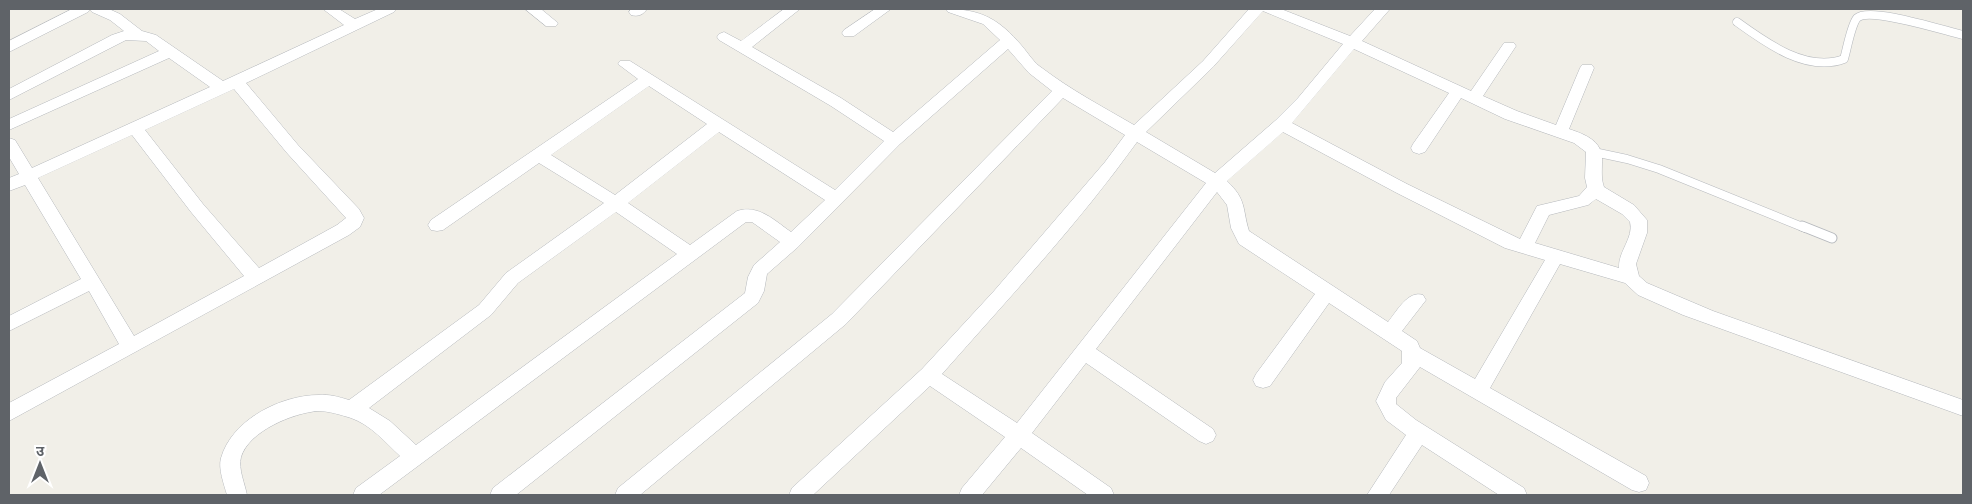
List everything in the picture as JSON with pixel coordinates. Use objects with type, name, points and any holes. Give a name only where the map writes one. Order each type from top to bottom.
[{"type":"street","points":[[9,47],[83,9]]},
{"type":"street","points":[[97,9],[115,17],[137,34]]},
{"type":"street","points":[[330,9],[355,26]]},
{"type":"street","points":[[9,185],[389,9]]},
{"type":"street","points":[[532,9],[550,22]]},
{"type":"street","points":[[742,48],[793,9]]},
{"type":"street","points":[[849,33],[884,9]]},
{"type":"street","points":[[953,9],[983,13],[1034,70],[1062,90],[1216,181],[1224,188],[1234,202],[1237,209],[1238,227],[1245,239],[1391,332],[1410,346],[1414,354],[1639,483]]},
{"type":"street","points":[[799,495],[928,375],[1000,296],[1111,166],[1135,133],[1208,64],[1257,9]]},
{"type":"street","points":[[969,495],[1020,435],[1216,181],[1282,124],[1303,102],[1352,42],[1383,9]]},
{"type":"street","points":[[1278,10],[1511,115],[1580,140],[1591,148],[1594,152],[1595,188],[1628,207],[1639,222],[1640,228],[1628,255],[1630,278]]},
{"type":"street","points":[[9,95],[117,38],[129,34],[151,38],[170,52],[229,84],[317,178],[353,213],[355,218],[354,222],[343,230],[9,413]]},
{"type":"street","points":[[724,37],[843,107],[894,140]]},
{"type":"street","points":[[500,495],[752,298],[757,288],[757,275],[760,270],[792,242],[894,140],[1009,40]]},
{"type":"street","points":[[1474,98],[1509,46]]},
{"type":"street","points":[[9,125],[170,52]]},
{"type":"street","points":[[625,64],[836,199]]},
{"type":"street","points":[[1560,132],[1587,68]]},
{"type":"street","points":[[437,225],[649,79]]},
{"type":"street","points":[[625,495],[839,320],[1062,90]]},
{"type":"street","points":[[1419,148],[1458,91]]},
{"type":"street","points":[[351,410],[485,310],[512,278],[616,203],[718,124]]},
{"type":"street","points":[[1282,124],[1401,188],[1511,243],[1630,278],[1641,288],[1700,315],[1963,408]]},
{"type":"street","points":[[135,128],[198,208],[256,277]]},
{"type":"street","points":[[9,144],[130,347]]},
{"type":"street","points":[[539,155],[616,203],[690,254]]},
{"type":"street","points":[[1524,247],[1543,210],[1587,199],[1595,188]]},
{"type":"street","points":[[363,495],[740,217],[747,214],[756,216],[792,242]]},
{"type":"street","points":[[1479,390],[1555,256]]},
{"type":"street","points":[[9,324],[91,282]]},
{"type":"street","points":[[1263,380],[1327,291]]},
{"type":"street","points":[[1391,332],[1417,300]]},
{"type":"street","points":[[1084,351],[1206,435]]},
{"type":"street","points":[[1414,354],[1410,368],[1387,394],[1386,401],[1389,409],[1419,432],[1517,495]]},
{"type":"street","points":[[928,375],[1020,435],[1104,495]]},
{"type":"street","points":[[237,495],[230,472],[231,458],[237,444],[247,433],[269,418],[304,404],[331,404],[373,419],[415,457]]},
{"type":"street","points":[[1377,495],[1419,432]]},
{"type":"lane","points":[[1737,22],[1772,46],[1824,63],[1840,62],[1844,59],[1855,20],[1861,15],[1890,17],[1963,35]]},
{"type":"lane","points":[[1594,152],[1616,156],[1656,168],[1832,238]]}]
